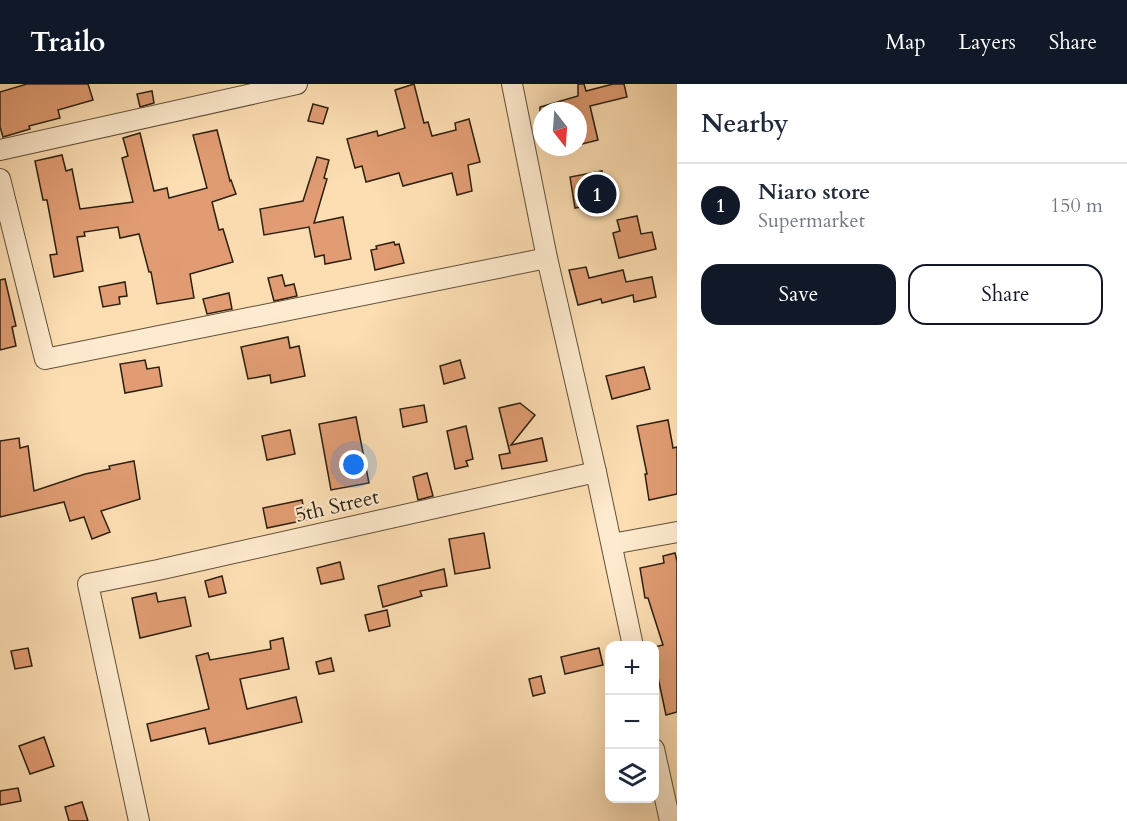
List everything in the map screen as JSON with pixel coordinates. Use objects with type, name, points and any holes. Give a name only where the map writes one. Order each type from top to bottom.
[{"type":"street","points":[[0,150],[297,84]]},
{"type":"street","points":[[512,84],[547,258],[632,641]]},
{"type":"street","points":[[0,179],[45,359],[547,258]]},
{"type":"street","name":"5th Street","points":[[139,821],[88,584],[596,472]]},
{"type":"street","points":[[612,544],[677,532]]},
{"type":"street","points":[[659,773],[669,821]]},
{"type":"building","points":[[27,84],[88,84],[93,100],[58,110],[60,118],[29,126],[30,129],[3,137],[0,127],[0,92]]},
{"type":"building","points":[[414,84],[424,123],[428,122],[432,136],[456,130],[455,123],[469,119],[480,162],[468,165],[472,191],[457,195],[452,173],[403,186],[399,173],[366,182],[362,166],[355,168],[347,139],[377,131],[378,136],[405,128],[395,90]]},
{"type":"building","points":[[578,84],[584,84],[586,91],[613,84],[624,84],[627,97],[590,106],[598,140],[587,143],[587,102],[557,102],[578,96]]},
{"type":"building","points":[[152,91],[154,103],[140,107],[137,94]]},
{"type":"building","points":[[313,104],[328,108],[323,124],[308,121]]},
{"type":"building","points":[[217,130],[230,181],[236,194],[212,202],[219,230],[223,229],[233,262],[190,274],[194,298],[157,304],[151,272],[149,272],[139,234],[120,238],[118,227],[84,232],[85,236],[77,237],[83,271],[54,277],[50,255],[57,254],[47,200],[43,200],[35,161],[62,155],[66,171],[72,169],[80,209],[133,202],[122,158],[128,156],[123,138],[140,133],[154,191],[167,188],[169,198],[207,188],[193,135]]},
{"type":"building","points":[[317,157],[329,160],[324,178],[327,179],[314,223],[343,217],[351,259],[325,264],[324,255],[315,257],[309,227],[264,235],[260,209],[303,201]]},
{"type":"building","points":[[602,171],[607,202],[575,208],[570,177]]},
{"type":"building","points":[[637,216],[641,234],[652,232],[656,249],[619,258],[613,233],[620,231],[617,220]]},
{"type":"building","points":[[394,242],[395,245],[399,244],[404,263],[375,270],[371,250],[377,249],[376,246]]},
{"type":"building","points":[[586,267],[589,278],[623,270],[626,282],[652,277],[656,297],[634,302],[633,295],[602,303],[601,299],[578,305],[569,270]]},
{"type":"building","points":[[282,275],[285,286],[294,284],[297,296],[274,301],[268,278]]},
{"type":"building","points":[[5,279],[16,326],[12,327],[16,346],[0,350],[0,280]]},
{"type":"building","points":[[125,282],[127,296],[119,297],[120,304],[103,307],[99,287]]},
{"type":"building","points":[[229,293],[232,309],[207,314],[203,299]]},
{"type":"building","points":[[288,337],[290,348],[299,346],[305,376],[271,383],[270,375],[248,379],[241,347]]},
{"type":"building","points":[[145,360],[147,369],[159,367],[162,386],[125,393],[120,364]]},
{"type":"building","points":[[460,360],[465,378],[444,384],[440,366]]},
{"type":"building","points":[[644,367],[650,389],[612,399],[606,376]]},
{"type":"building","points":[[520,403],[535,415],[511,445],[542,438],[547,461],[502,469],[499,455],[510,453],[499,408]]},
{"type":"building","points":[[424,405],[427,422],[403,427],[400,409]]},
{"type":"building","points":[[356,417],[369,483],[331,490],[319,424]]},
{"type":"building","points":[[668,420],[673,448],[677,447],[677,494],[649,500],[645,474],[647,474],[637,426]]},
{"type":"building","points":[[466,426],[473,459],[466,461],[468,466],[455,469],[447,431]]},
{"type":"building","points":[[290,430],[295,454],[267,460],[262,436]]},
{"type":"building","points":[[19,438],[20,448],[28,446],[34,491],[85,474],[110,469],[109,466],[134,461],[140,499],[101,511],[110,532],[92,539],[84,517],[70,521],[64,502],[0,517],[0,441]]},
{"type":"building","points":[[427,473],[433,496],[418,500],[413,477]]},
{"type":"building","points":[[302,500],[306,520],[267,528],[263,508]]},
{"type":"building","points":[[484,533],[490,568],[455,574],[449,539]]},
{"type":"building","points":[[675,553],[677,561],[677,712],[666,715],[659,682],[659,646],[663,645],[648,598],[645,598],[640,568],[664,563],[663,556]]},
{"type":"building","points":[[340,562],[344,579],[321,584],[317,568]]},
{"type":"building","points":[[444,569],[447,586],[420,591],[422,596],[383,607],[378,586]]},
{"type":"building","points":[[222,576],[226,593],[209,597],[205,581]]},
{"type":"building","points":[[156,593],[158,602],[185,597],[191,626],[140,638],[132,598]]},
{"type":"building","points":[[387,610],[390,626],[369,631],[365,615]]},
{"type":"building","points":[[283,638],[289,669],[240,679],[247,709],[296,697],[302,722],[209,744],[205,728],[151,741],[147,724],[209,709],[196,656],[208,653],[210,660],[271,649],[270,641]]},
{"type":"building","points":[[28,648],[32,666],[15,669],[11,651]]},
{"type":"building","points":[[599,648],[603,665],[565,674],[561,657]]},
{"type":"building","points":[[331,658],[334,671],[319,674],[316,662]]},
{"type":"building","points":[[541,676],[545,693],[533,696],[529,679]]},
{"type":"building","points":[[44,737],[54,766],[30,774],[19,746]]},
{"type":"building","points":[[18,788],[21,801],[0,805],[0,791]]},
{"type":"building","points":[[82,802],[88,821],[69,821],[65,807]]},
{"type":"place","name":"Niaro store","points":[[597,194]]}]
